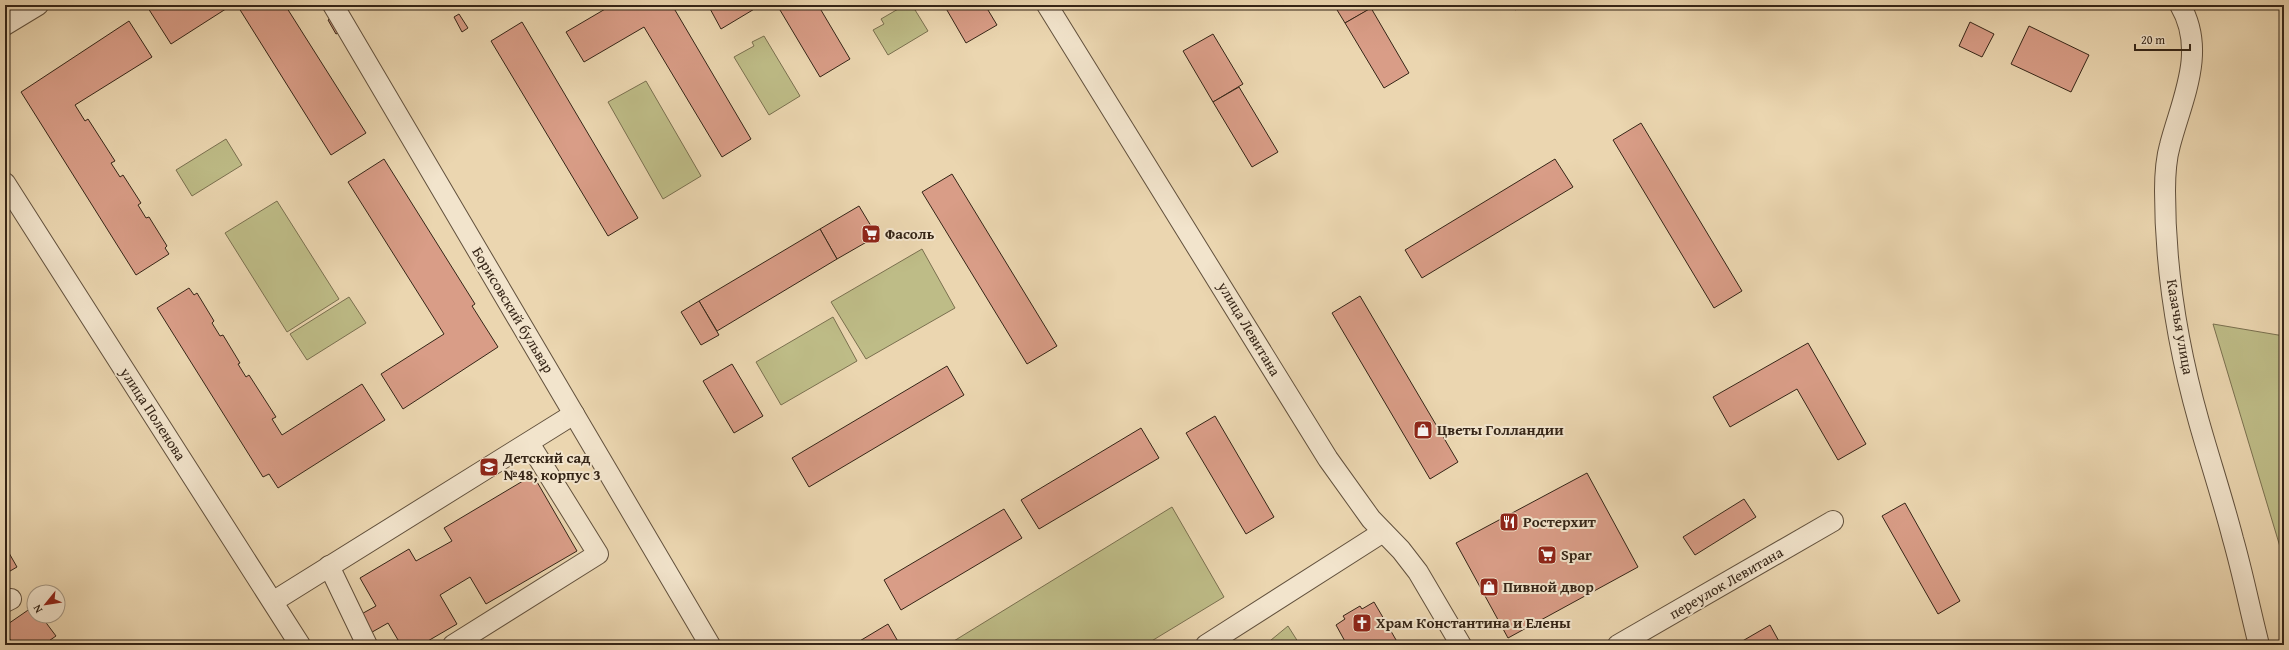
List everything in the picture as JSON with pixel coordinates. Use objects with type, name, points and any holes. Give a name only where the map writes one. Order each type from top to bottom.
[{"type":"street","points":[[5,25],[38,5]]},
{"type":"street","name":"Борисовский бульвар","points":[[333,5],[710,645]]},
{"type":"street","name":"улица Левитана","points":[[1047,5],[1328,459],[1371,519],[1418,572],[1461,645]]},
{"type":"street","name":"Казачья улица","points":[[2180,5],[2190,28],[2192,63],[2190,81],[2170,146],[2165,190],[2170,263],[2178,329],[2198,420],[2233,538],[2259,645]]},
{"type":"street","name":"улица Поленова","points":[[5,183],[274,601],[300,645]]},
{"type":"street","points":[[274,601],[574,414]]},
{"type":"street","points":[[453,645],[598,554],[529,443]]},
{"type":"street","name":"переулок Левитана","points":[[1618,645],[1833,521]]},
{"type":"street","points":[[1206,645],[1383,532]]},
{"type":"street","points":[[329,566],[367,645]]},
{"type":"shaded area","points":[[905,5],[912,5],[928,31],[888,55],[873,30],[884,24],[881,19]]},
{"type":"shaded area","points":[[764,36],[800,96],[769,115],[734,57],[754,46],[752,42]]},
{"type":"shaded area","points":[[646,81],[701,176],[663,199],[608,102]]},
{"type":"shaded area","points":[[226,139],[242,165],[192,196],[176,170]]},
{"type":"shaded area","points":[[277,201],[339,299],[287,332],[225,233]]},
{"type":"shaded area","points":[[922,249],[955,308],[866,359],[831,302]]},
{"type":"shaded area","points":[[349,297],[366,323],[307,360],[290,334]]},
{"type":"shaded area","points":[[833,317],[857,361],[781,405],[756,362]]},
{"type":"shaded area","points":[[2213,324],[2284,336],[2284,560]]},
{"type":"shaded area","points":[[1172,507],[1224,597],[1145,645],[949,644]]},
{"type":"shaded area","points":[[1288,626],[1300,645],[1265,645]]},
{"type":"building","points":[[154,5],[232,5],[171,44],[148,8]]},
{"type":"building","points":[[237,5],[285,5],[366,133],[331,155]]},
{"type":"building","points":[[612,5],[672,5],[751,139],[722,157],[644,27],[584,62],[566,32]]},
{"type":"building","points":[[708,5],[761,5],[721,29]]},
{"type":"building","points":[[777,5],[818,5],[850,59],[820,77]]},
{"type":"building","points":[[944,5],[985,5],[997,25],[966,43]]},
{"type":"building","points":[[1334,5],[1374,5],[1375,6],[1345,23]]},
{"type":"building","points":[[1512,5],[1523,5],[1515,10]]},
{"type":"building","points":[[1371,8],[1409,73],[1384,88],[1345,23]]},
{"type":"building","points":[[459,14],[468,28],[462,32],[454,17]]},
{"type":"building","points":[[333,16],[342,31],[336,34],[328,20]]},
{"type":"building","points":[[129,21],[152,57],[75,105],[85,121],[88,119],[115,161],[111,163],[120,177],[123,175],[141,203],[138,205],[146,218],[149,217],[167,246],[165,248],[169,254],[136,275],[21,92]]},
{"type":"building","points":[[522,22],[638,218],[608,236],[491,41]]},
{"type":"building","points":[[1970,22],[1994,34],[1982,57],[1959,46]]},
{"type":"building","points":[[2029,26],[2089,55],[2071,92],[2011,64]]},
{"type":"building","points":[[1213,34],[1243,84],[1213,102],[1183,51]]},
{"type":"building","points":[[1239,87],[1278,152],[1252,167],[1213,102]]},
{"type":"building","points":[[1641,123],[1742,291],[1714,308],[1613,140]]},
{"type":"building","points":[[384,159],[475,304],[472,306],[498,347],[403,409],[381,374],[444,334],[348,182]]},
{"type":"building","points":[[1555,159],[1573,187],[1422,278],[1405,250]]},
{"type":"building","points":[[952,174],[1057,346],[1027,364],[922,192]]},
{"type":"building","points":[[859,206],[877,236],[837,259],[820,229]]},
{"type":"building","points":[[820,229],[837,259],[717,331],[699,301]]},
{"type":"building","points":[[189,288],[194,295],[197,293],[214,321],[212,323],[220,336],[223,335],[240,363],[238,364],[246,377],[249,375],[276,417],[272,419],[282,435],[362,384],[385,420],[278,488],[269,474],[263,477],[157,308]]},
{"type":"building","points":[[1360,296],[1458,462],[1430,479],[1332,313]]},
{"type":"building","points":[[699,301],[719,335],[701,345],[681,312]]},
{"type":"building","points":[[1808,343],[1866,444],[1838,460],[1797,389],[1730,427],[1713,397]]},
{"type":"building","points":[[732,364],[763,416],[734,433],[703,381]]},
{"type":"building","points":[[947,366],[964,395],[809,487],[792,458]]},
{"type":"building","points":[[1215,416],[1274,517],[1246,534],[1186,433]]},
{"type":"building","points":[[1141,428],[1159,458],[1039,529],[1021,500]]},
{"type":"building","name":"Spar","points":[[1587,473],[1638,567],[1508,638],[1456,543]]},
{"type":"building","points":[[533,475],[577,551],[486,604],[470,577],[440,595],[457,624],[421,645],[401,645],[388,623],[367,635],[356,617],[376,606],[360,578],[409,549],[416,561],[452,541],[444,528]]},
{"type":"building","points":[[1744,499],[1756,517],[1695,555],[1683,537]]},
{"type":"building","points":[[1905,503],[1960,601],[1938,614],[1882,516]]},
{"type":"building","points":[[1004,509],[1022,538],[901,610],[884,580]]},
{"type":"building","points":[[5,546],[17,567],[5,574]]},
{"type":"building","name":"Храм Константина и Елены","points":[[1374,602],[1399,645],[1347,645],[1336,625],[1345,619],[1343,616],[1360,606],[1362,609]]},
{"type":"building","points":[[26,612],[26,624],[47,624],[56,636],[43,645],[14,645],[5,632],[5,626]]},
{"type":"building","points":[[888,624],[900,645],[860,645],[858,642]]},
{"type":"building","points":[[1770,625],[1781,645],[1740,645],[1739,643]]},
{"type":"place","name":"Фасоль","points":[[871,234]]},
{"type":"place","name":"Цветы Голландии","points":[[1423,430]]},
{"type":"place","name":"Детский сад №48, корпус 3","points":[[489,467]]},
{"type":"place","name":"Ростерхит","points":[[1509,522]]},
{"type":"place","name":"Spar","points":[[1547,555]]},
{"type":"place","name":"Пивной двор","points":[[1489,587]]},
{"type":"place","name":"Храм Константина и Елены","points":[[1362,623]]}]
